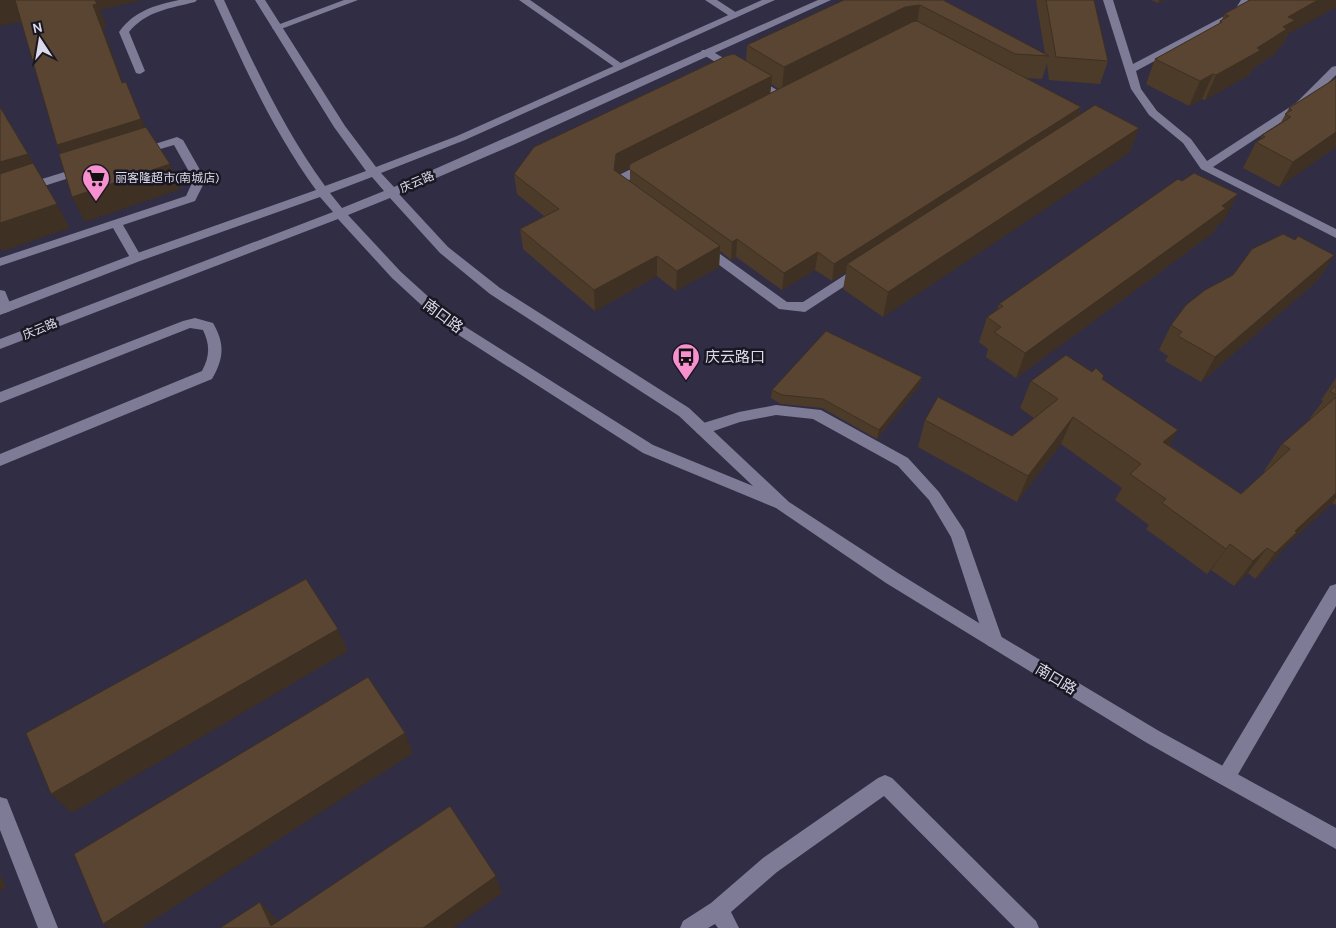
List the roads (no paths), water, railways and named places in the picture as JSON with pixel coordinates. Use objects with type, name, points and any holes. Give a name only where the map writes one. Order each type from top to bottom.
[{"type":"main road","points":[[140,71],[124,32],[129,25],[149,11],[192,0]]},
{"type":"main road","name":"南口路","points":[[218,0],[269,107],[290,142],[324,191],[371,250],[394,274],[448,322],[648,450],[784,506]]},
{"type":"main road","name":"南口路","points":[[260,0],[340,127],[374,172],[444,250],[495,291],[684,412],[784,506],[892,578],[1153,736],[1336,838]]},
{"type":"main road","points":[[277,27],[353,0]]},
{"type":"main road","points":[[524,0],[620,66]]},
{"type":"main road","points":[[710,0],[735,15]]},
{"type":"main road","name":"庆云路","points":[[2,309],[136,258],[324,191],[461,138],[770,0]]},
{"type":"main road","name":"庆云路","points":[[0,344],[342,213],[826,0]]},
{"type":"main road","points":[[1108,0],[1136,89],[1144,101],[1169,127],[1187,141],[1205,167],[1336,234]]},
{"type":"main road","points":[[1129,70],[1237,13],[1246,0]]},
{"type":"main road","points":[[916,33],[1087,124],[806,307],[784,306],[622,189],[623,178],[782,97],[906,34],[916,33]]},
{"type":"main road","points":[[706,52],[782,97]]},
{"type":"main road","points":[[1205,167],[1300,105],[1336,69]]},
{"type":"main road","points":[[0,262],[191,198],[198,183],[195,170],[177,140],[130,155]]},
{"type":"main road","points":[[0,196],[93,167]]},
{"type":"main road","points":[[116,223],[136,258]]},
{"type":"main road","points":[[0,294],[2,309]]},
{"type":"main road","points":[[0,398],[188,324],[195,323],[208,326],[217,342],[217,352],[207,375],[0,460]]},
{"type":"main road","points":[[702,429],[739,417],[776,410],[816,414],[903,462],[934,496],[958,535],[994,641]]},
{"type":"main road","points":[[1226,777],[1336,591]]},
{"type":"main road","points":[[690,928],[718,910],[770,865],[885,784],[1029,928]]},
{"type":"main road","points":[[0,806],[48,928]]},
{"type":"main road","points":[[718,910],[729,928]]},
{"type":"place","name":"丽客隆超市(南城店)","points":[[96,202]]},
{"type":"place","name":"庆云路口","points":[[686,381]]}]
